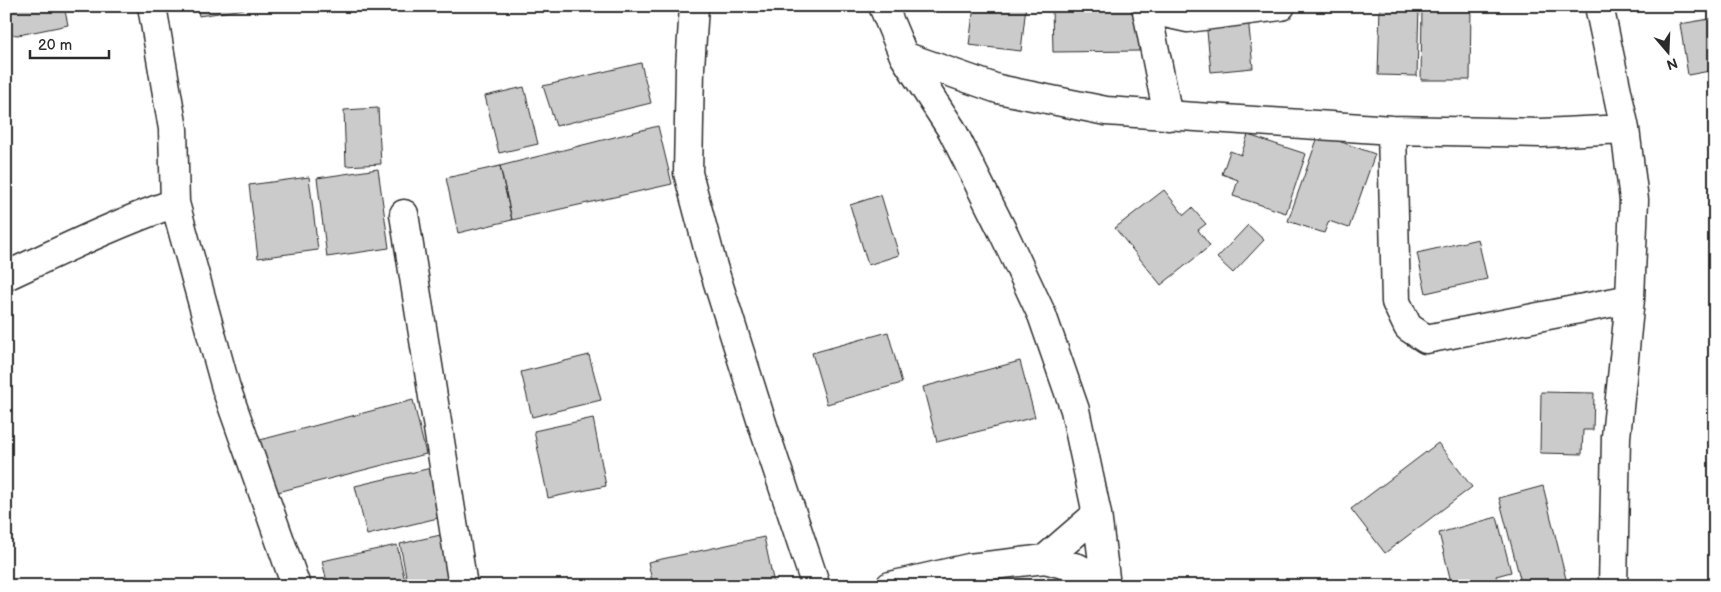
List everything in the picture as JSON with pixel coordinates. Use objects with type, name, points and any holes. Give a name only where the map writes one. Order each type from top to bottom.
[{"type":"street","points":[[152,6],[173,129],[175,203],[226,388],[296,586]]},
{"type":"street","points":[[694,6],[690,68],[688,173],[719,286],[816,586]]},
{"type":"street","points":[[883,6],[904,56],[952,130],[1042,315],[1075,410],[1097,514],[1106,584]]},
{"type":"street","points":[[1168,116],[1146,8],[1188,18],[1281,6]]},
{"type":"street","points":[[1599,6],[1625,129],[1634,200],[1630,299],[1616,437],[1612,586]]},
{"type":"street","points":[[1153,41],[1188,18]]},
{"type":"street","points":[[904,56],[998,89],[1106,111],[1392,130],[1542,133],[1625,129]]},
{"type":"street","points":[[1392,130],[1396,302],[1408,327],[1426,339],[1630,299]]},
{"type":"street","points":[[6,276],[92,236],[175,203]]},
{"type":"street","points":[[404,214],[463,586]]},
{"type":"street","points":[[1045,559],[1097,514]]},
{"type":"street","points":[[890,586],[969,568],[1045,559],[1078,568],[1106,584]]},
{"type":"building","points":[[6,6],[64,6],[68,25],[19,35],[6,34]]},
{"type":"building","points":[[197,6],[263,6],[199,16]]},
{"type":"building","points":[[974,6],[1026,6],[1021,51],[969,45]]},
{"type":"building","points":[[1052,6],[1138,6],[1139,51],[1053,52]]},
{"type":"building","points":[[1380,6],[1419,6],[1417,76],[1378,75]]},
{"type":"building","points":[[1422,6],[1471,6],[1470,80],[1421,80]]},
{"type":"building","points":[[1248,17],[1253,68],[1211,72],[1206,21]]},
{"type":"building","points":[[1715,18],[1715,70],[1688,75],[1680,24]]},
{"type":"building","points":[[641,63],[651,103],[556,126],[543,86]]},
{"type":"building","points":[[524,87],[538,144],[499,153],[485,96]]},
{"type":"building","points":[[378,108],[381,164],[346,166],[344,110]]},
{"type":"building","points":[[658,126],[672,184],[512,220],[500,166]]},
{"type":"building","points":[[1319,134],[1375,154],[1349,228],[1329,221],[1324,233],[1288,221]]},
{"type":"building","points":[[1248,135],[1306,154],[1286,213],[1233,196],[1238,180],[1222,174],[1230,151],[1241,155]]},
{"type":"building","points":[[500,166],[512,220],[458,233],[446,178]]},
{"type":"building","points":[[378,169],[389,248],[327,257],[317,178]]},
{"type":"building","points":[[309,177],[318,250],[258,258],[249,185]]},
{"type":"building","points":[[1164,190],[1184,215],[1192,208],[1206,224],[1198,230],[1210,246],[1161,285],[1115,228]]},
{"type":"building","points":[[881,195],[899,255],[868,265],[850,205]]},
{"type":"building","points":[[1248,225],[1264,240],[1233,273],[1217,258]]},
{"type":"building","points":[[1478,239],[1487,279],[1426,293],[1417,253]]},
{"type":"building","points":[[888,332],[902,383],[827,404],[812,353]]},
{"type":"building","points":[[589,355],[601,400],[532,417],[521,372]]},
{"type":"building","points":[[1020,361],[1035,417],[937,442],[923,387]]},
{"type":"building","points":[[1541,392],[1594,393],[1593,430],[1583,430],[1582,454],[1540,453]]},
{"type":"building","points":[[413,400],[426,454],[274,493],[260,440]]},
{"type":"building","points":[[593,418],[606,486],[548,498],[534,431]]},
{"type":"building","points":[[1438,443],[1472,487],[1385,553],[1351,509]]},
{"type":"building","points":[[431,468],[442,517],[367,535],[355,486]]},
{"type":"building","points":[[1543,486],[1567,583],[1557,586],[1522,586],[1499,498]]},
{"type":"building","points":[[1497,517],[1511,572],[1496,576],[1498,584],[1491,586],[1452,586],[1439,533]]},
{"type":"building","points":[[445,534],[455,582],[437,586],[408,586],[400,544]]},
{"type":"building","points":[[764,537],[774,584],[767,586],[653,586],[648,562]]},
{"type":"building","points":[[397,545],[406,586],[328,586],[322,561]]},
{"type":"building","points":[[1086,574],[1088,586],[1020,586]]}]
